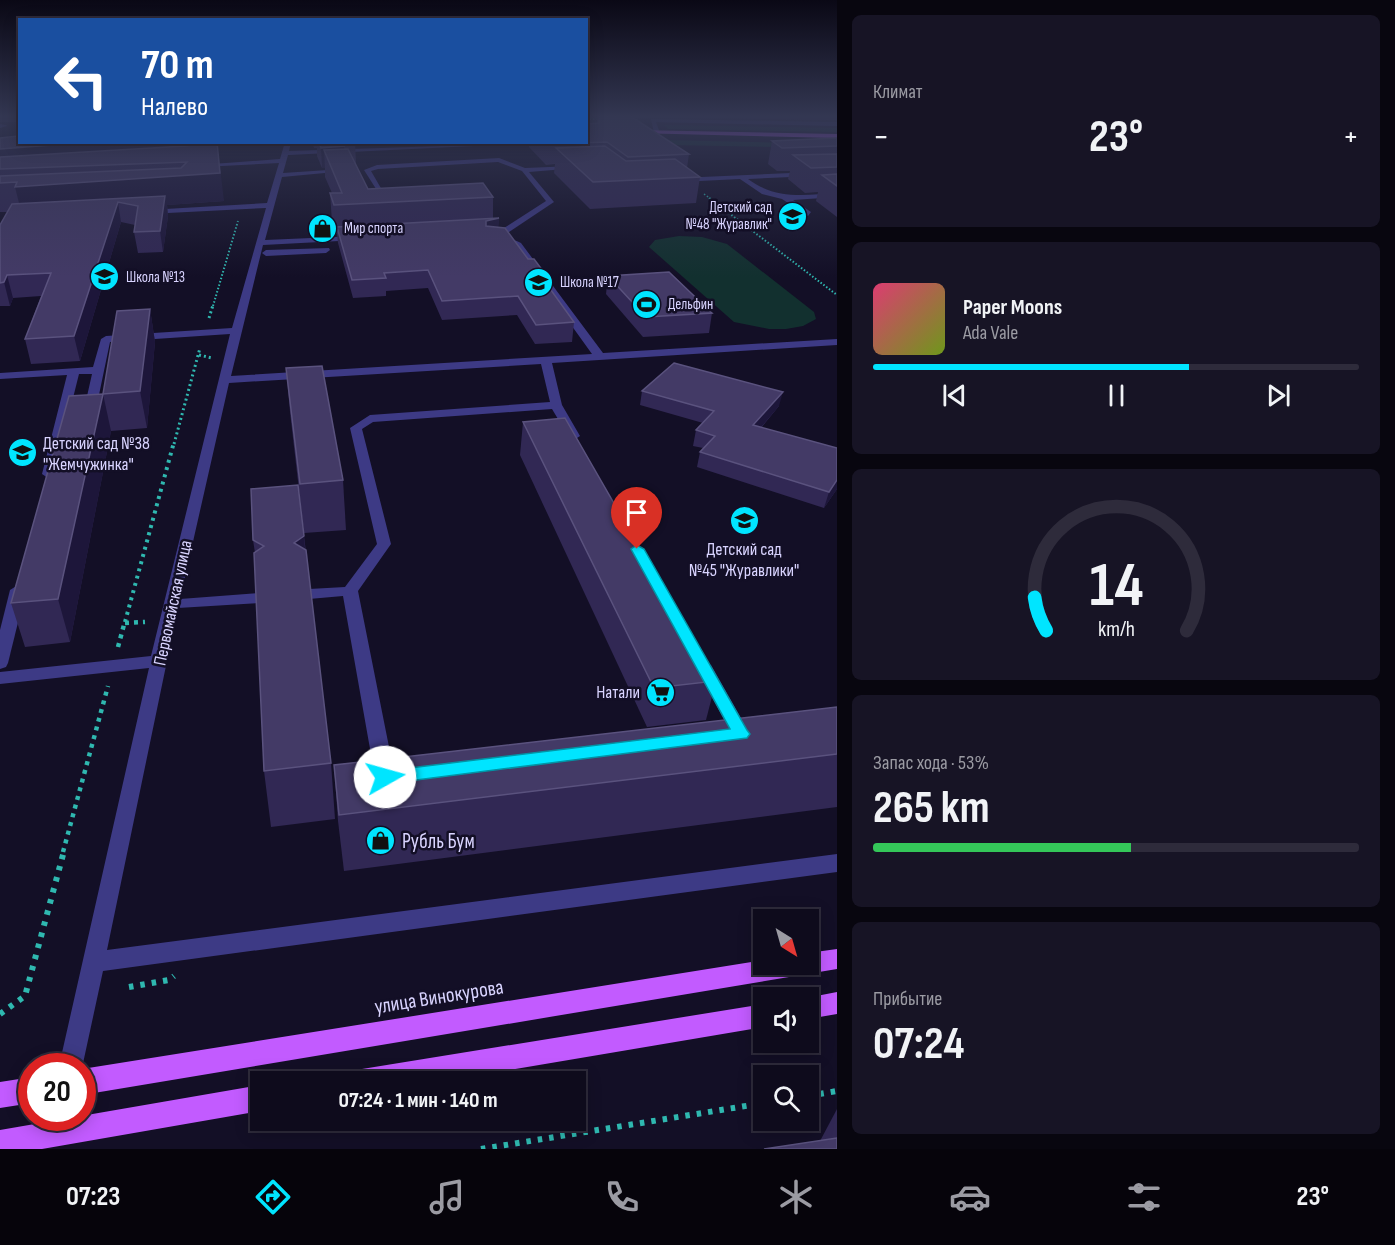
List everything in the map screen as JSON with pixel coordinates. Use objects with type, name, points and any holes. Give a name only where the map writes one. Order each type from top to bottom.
[{"type":"main road","name":"улица Винокурова","points":[[819,962],[837,959]]},
{"type":"main road","name":"улица Винокурова","points":[[96,1080],[753,973]]},
{"type":"main road","points":[[819,1006],[837,1003]]},
{"type":"main road","points":[[429,1071],[753,1018]]},
{"type":"main road","points":[[0,1095],[18,1092]]},
{"type":"main road","points":[[0,1143],[250,1100]]},
{"type":"street","name":"Первомайская улица","points":[[73,1053],[95,962],[171,604],[236,331],[280,170]]},
{"type":"street","points":[[278,175],[367,170],[378,190]]},
{"type":"street","points":[[524,170],[531,170]]},
{"type":"street","points":[[483,231],[506,230],[550,202],[524,170]]},
{"type":"street","points":[[675,180],[837,173]]},
{"type":"street","points":[[741,177],[758,192],[785,198],[837,195]]},
{"type":"street","points":[[785,198],[808,214]]},
{"type":"street","points":[[137,213],[183,205],[242,207],[271,205]]},
{"type":"street","points":[[257,248],[365,237]]},
{"type":"street","points":[[489,240],[508,240],[519,245],[600,357]]},
{"type":"street","points":[[257,248],[359,248]]},
{"type":"street","points":[[61,423],[87,421],[106,339],[236,331]]},
{"type":"street","points":[[225,380],[837,342]]},
{"type":"street","points":[[546,360],[556,405],[579,446]]},
{"type":"street","points":[[0,376],[98,370]]},
{"type":"street","points":[[43,491],[74,371]]},
{"type":"street","points":[[408,774],[385,777],[350,591],[384,544],[356,428],[370,419],[556,405]]},
{"type":"street","points":[[0,663],[23,571]]},
{"type":"street","points":[[309,594],[350,591]]},
{"type":"street","points":[[171,604],[260,598]]},
{"type":"street","points":[[695,652],[741,734]]},
{"type":"street","points":[[0,678],[160,662]]},
{"type":"street","points":[[718,737],[763,731]]},
{"type":"street","points":[[95,962],[837,863]]},
{"type":"path","points":[[685,180],[837,295]]},
{"type":"path","points":[[0,1014],[25,996],[204,333],[242,207]]},
{"type":"path","points":[[125,623],[150,621]]},
{"type":"path","points":[[819,1094],[837,1091]]},
{"type":"path","points":[[481,1149],[753,1105]]},
{"type":"green space","points":[[679,236],[702,237],[727,244],[814,312],[816,319],[803,326],[786,329],[769,329],[734,322],[649,247],[655,240]]},
{"type":"building","points":[[144,170],[220,170],[220,173],[15,187],[17,182],[0,183],[0,176]]},
{"type":"building","points":[[332,170],[358,170],[368,189],[483,183],[493,197],[334,205],[330,193],[342,193]]},
{"type":"building","points":[[580,170],[690,170],[700,177],[593,182]]},
{"type":"building","points":[[837,174],[837,186],[822,175]]},
{"type":"building","points":[[165,196],[160,231],[134,232],[138,206],[118,202],[74,336],[25,339],[51,273],[7,275],[4,282],[0,283],[0,225],[12,204]]},
{"type":"building","points":[[499,218],[486,221],[486,226],[505,228],[528,259],[534,259],[549,279],[543,279],[574,322],[536,325],[518,296],[442,301],[428,270],[384,273],[386,278],[352,280],[337,227]]},
{"type":"building","points":[[669,272],[712,313],[646,317],[608,276]]},
{"type":"building","points":[[150,309],[140,391],[103,394],[117,311]]},
{"type":"building","points":[[674,363],[783,392],[753,425],[837,448],[837,480],[829,492],[700,452],[715,436],[696,430],[714,411],[642,391]]},
{"type":"building","points":[[322,366],[343,480],[300,484],[286,368]]},
{"type":"building","points":[[103,394],[58,599],[11,603],[69,396]]},
{"type":"building","points":[[565,418],[716,681],[654,688],[523,422]]},
{"type":"building","points":[[298,485],[304,536],[294,543],[306,550],[331,763],[264,771],[254,553],[264,546],[253,540],[251,489]]},
{"type":"building","points":[[837,707],[837,754],[339,815],[334,765]]},
{"type":"building","points":[[837,1138],[837,1149],[764,1149]]},
{"type":"place","name":"Детский сад №48 \"Журавлик\"","points":[[793,216]]},
{"type":"place","name":"Мир спорта","points":[[323,228]]},
{"type":"place","name":"Школа №13","points":[[105,277]]},
{"type":"place","name":"Школа №17","points":[[539,282]]},
{"type":"place","name":"Дельфин","points":[[647,304]]},
{"type":"place","name":"Детский сад №38 \"Жемчужинка\"","points":[[22,453]]},
{"type":"place","name":"Детский сад №45 \"Журавлики\"","points":[[744,520]]},
{"type":"place","name":"Натали","points":[[661,692]]},
{"type":"place","name":"Рубль Бум","points":[[381,841]]},
{"type":"route","points":[[385,777],[741,734],[637,549]]}]
